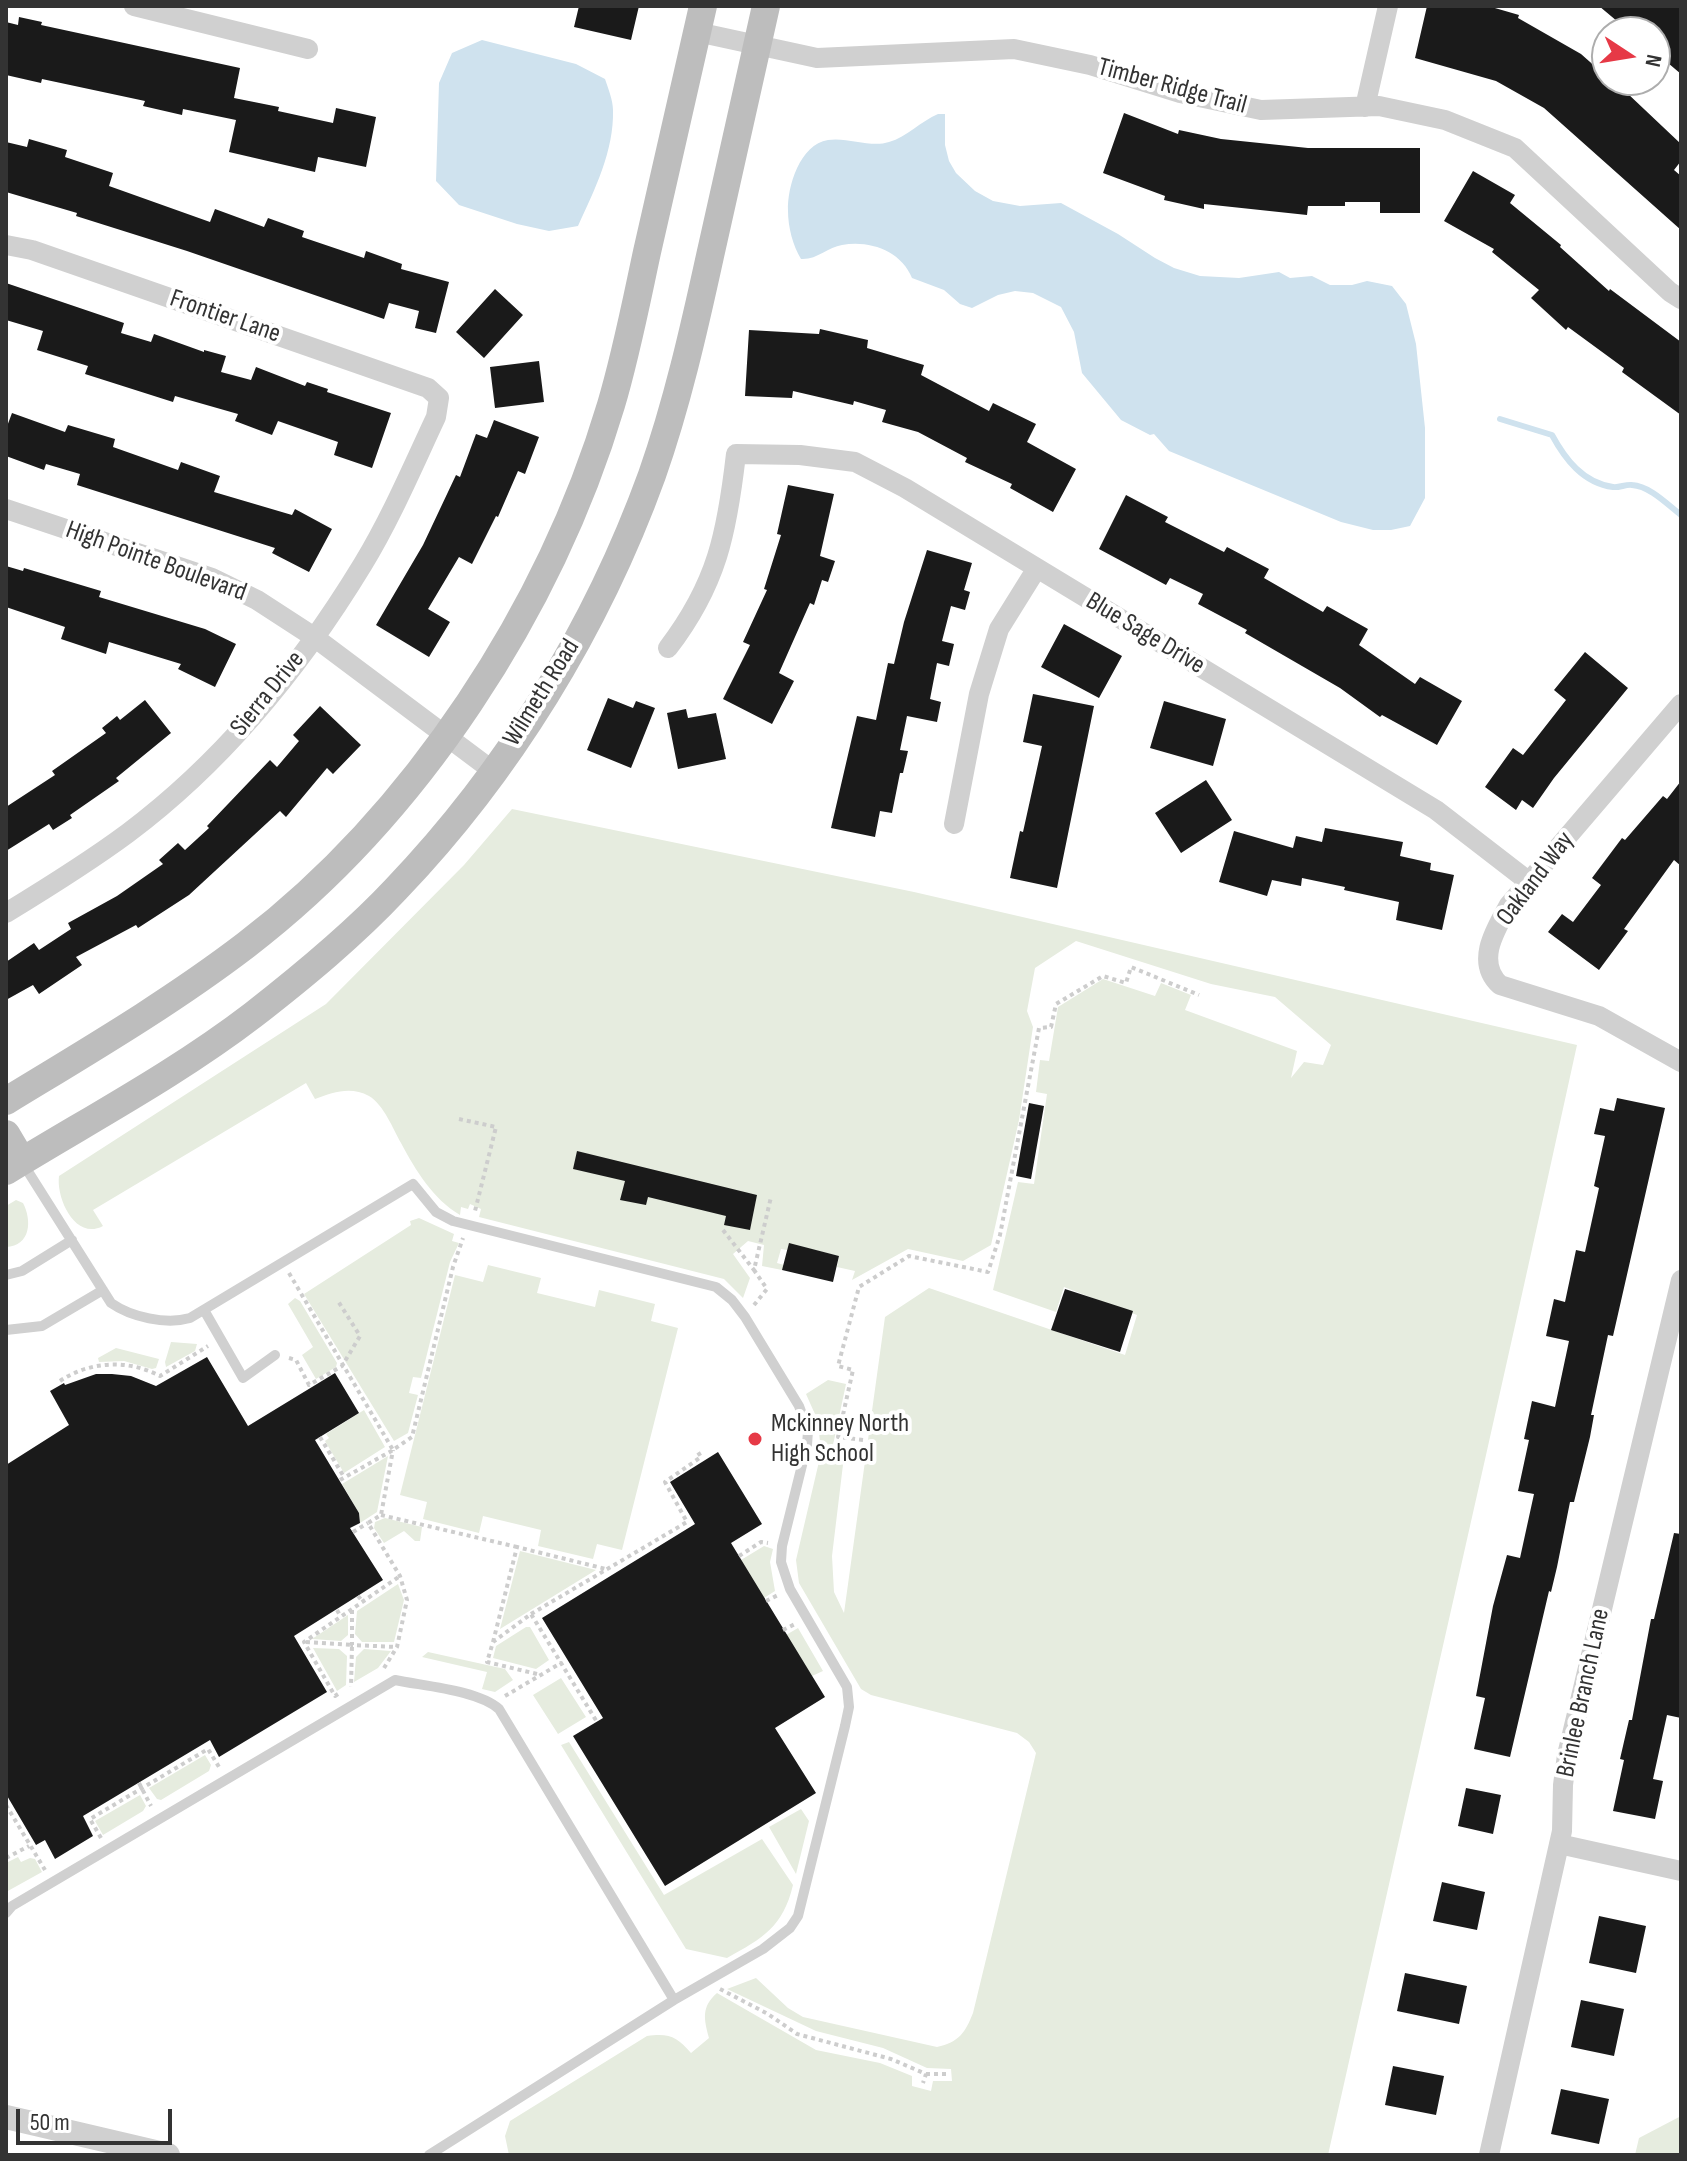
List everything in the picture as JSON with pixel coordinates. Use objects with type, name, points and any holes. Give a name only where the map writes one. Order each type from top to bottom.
[{"type":"main road","name":"Wilmeth Road","points":[[14,1166],[168,1074],[218,1041],[293,983],[396,890],[493,771],[540,703],[594,609],[653,472],[701,298],[766,6]]},
{"type":"main road","points":[[6,1101],[156,1009],[248,944],[355,845],[390,807],[446,736],[529,602],[554,552],[594,455],[624,356],[700,19]]},
{"type":"main road","points":[[6,1134],[14,1166]]},
{"type":"street","points":[[134,6],[308,49]]},
{"type":"street","points":[[1365,107],[1388,6]]},
{"type":"street","name":"Timber Ridge Trail","points":[[700,19],[757,46],[798,55],[836,58],[1014,49],[1090,65],[1180,93],[1261,110],[1379,106],[1445,120],[1515,148],[1681,299]]},
{"type":"street","name":"Frontier Lane","points":[[6,245],[32,250],[428,388],[439,398]]},
{"type":"street","name":"Sierra Drive","points":[[6,913],[128,832],[183,787],[242,729],[314,637],[370,550],[436,417],[439,398]]},
{"type":"street","name":"Blue Sage Drive","points":[[668,648],[692,617],[718,561],[729,516],[736,454],[800,455],[855,462],[1037,568],[1436,810],[1528,881]]},
{"type":"street","name":"High Pointe Boulevard","points":[[6,509],[212,578],[257,600],[314,637],[493,771]]},
{"type":"street","points":[[954,824],[979,694],[999,629],[1037,568]]},
{"type":"street","name":"Oakland Way","points":[[1681,704],[1509,905],[1491,941],[1488,960],[1493,979],[1509,990],[1599,1016],[1681,1062]]},
{"type":"street","name":"Brinlee Branch Lane","points":[[1489,2155],[1559,1844],[1567,1755],[1681,1280]]},
{"type":"street","points":[[1559,1844],[1681,1871]]},
{"type":"street","points":[[6,2117],[168,2155]]},
{"type":"lane","points":[[14,1166],[72,1240],[111,1303],[122,1310],[169,1321],[190,1318],[413,1184],[436,1212],[453,1221],[708,1284],[732,1300],[745,1317],[799,1406],[808,1431],[807,1445],[782,1546],[781,1562],[790,1589],[847,1687],[849,1707],[798,1916],[776,1940],[674,2000],[429,2155]]},
{"type":"lane","points":[[6,1275],[22,1271],[72,1240]]},
{"type":"lane","points":[[6,1330],[42,1326],[103,1290]]},
{"type":"lane","points":[[204,1310],[243,1378],[275,1355]]},
{"type":"lane","points":[[6,1913],[12,1906],[395,1680],[493,1703],[674,2000]]},
{"type":"path","points":[[863,1440],[838,1437],[853,1370],[838,1366],[859,1287],[909,1256],[988,1272],[1000,1235],[1039,1028],[1051,1027],[1056,1004],[1103,976],[1126,983],[1131,967],[1199,995]]},
{"type":"path","points":[[320,1437],[342,1478],[412,1437],[453,1267],[470,1226],[496,1127],[459,1119]]},
{"type":"path","points":[[754,1270],[771,1197]]},
{"type":"path","points":[[723,1230],[767,1289],[745,1317]]},
{"type":"path","points":[[282,1262],[393,1450],[381,1515]]},
{"type":"path","points":[[275,1355],[296,1360],[309,1385],[342,1366],[360,1336],[338,1301]]},
{"type":"path","points":[[60,1381],[74,1371],[100,1364],[133,1366],[160,1376],[221,1338]]},
{"type":"path","points":[[493,1642],[531,1614],[687,1522],[665,1482],[701,1457],[696,1449]]},
{"type":"path","points":[[353,1532],[381,1515],[606,1569]]},
{"type":"path","points":[[368,1523],[400,1576],[407,1600],[397,1647],[384,1668],[373,1674]]},
{"type":"path","points":[[739,1556],[761,1542],[782,1546]]},
{"type":"path","points":[[517,1547],[487,1662],[537,1674]]},
{"type":"path","points":[[304,1642],[400,1576]]},
{"type":"path","points":[[358,1596],[363,1602]]},
{"type":"path","points":[[337,1610],[341,1617]]},
{"type":"path","points":[[351,1687],[352,1610]]},
{"type":"path","points":[[531,1614],[597,1722]]},
{"type":"path","points":[[304,1642],[397,1647]]},
{"type":"path","points":[[304,1642],[335,1696],[362,1680]]},
{"type":"path","points":[[493,1703],[537,1674],[561,1663]]},
{"type":"path","points":[[101,1839],[90,1819],[208,1749],[219,1767],[206,1775]]},
{"type":"path","points":[[139,1783],[152,1808]]},
{"type":"path","points":[[6,1805],[46,1869],[34,1878]]},
{"type":"path","points":[[6,1858],[29,1846]]},
{"type":"path","points":[[712,1977],[721,1990],[768,2014],[797,2034],[891,2059],[926,2074],[946,2074]]},
{"type":"path","points":[[923,2083],[926,2074]]},
{"type":"shaded area","points":[[512,809],[914,892],[1577,1045],[1328,2155],[509,2155],[505,2136],[510,2121],[647,2036],[672,2037],[691,2053],[709,2038],[705,2014],[708,2003],[717,1993],[816,2050],[880,2063],[912,2076],[912,2086],[931,2091],[933,2081],[952,2081],[951,2069],[927,2068],[883,2048],[816,2031],[727,1989],[756,1978],[788,2008],[803,2017],[937,2047],[956,2039],[973,2013],[1036,1753],[1029,1742],[1017,1733],[871,1695],[861,1689],[799,1583],[796,1560],[821,1453],[818,1421],[806,1394],[828,1380],[846,1384],[833,1445],[845,1448],[832,1556],[834,1592],[844,1613],[885,1317],[929,1288],[1125,1355],[1137,1315],[1064,1287],[1056,1312],[993,1290],[1018,1182],[1034,1184],[1047,1094],[1036,1092],[1040,1060],[1049,1061],[1058,1007],[1103,979],[1155,996],[1161,983],[1191,995],[1185,1010],[1297,1051],[1291,1078],[1304,1062],[1323,1065],[1331,1045],[1275,997],[1211,984],[1076,941],[1035,968],[1027,1011],[1033,1027],[1019,1120],[991,1245],[963,1261],[908,1249],[852,1280],[855,1271],[837,1267],[839,1256],[789,1244],[787,1250],[781,1249],[777,1263],[784,1265],[782,1270],[762,1266],[764,1245],[748,1241],[733,1254],[750,1278],[743,1298],[724,1279],[479,1217],[481,1209],[470,1204],[468,1209],[461,1207],[460,1215],[426,1184],[388,1118],[374,1100],[362,1093],[349,1091],[315,1099],[306,1083],[93,1210],[103,1226],[84,1228],[76,1223],[64,1205],[59,1176],[326,1004],[464,865]]},
{"type":"shaded area","points":[[16,1200],[23,1203],[26,1210],[27,1231],[20,1242],[6,1247],[6,1206]]},
{"type":"shaded area","points":[[419,1218],[454,1234],[452,1241],[459,1243],[450,1262],[421,1378],[413,1377],[409,1393],[418,1395],[408,1433],[394,1441],[304,1294],[411,1225],[410,1221]]},
{"type":"shaded area","points":[[488,1265],[541,1278],[537,1293],[595,1307],[599,1290],[655,1304],[651,1321],[678,1328],[622,1550],[597,1544],[593,1559],[538,1546],[541,1530],[483,1516],[479,1533],[423,1519],[427,1502],[400,1495],[455,1275],[483,1282]]},
{"type":"shaded area","points":[[295,1298],[300,1301],[337,1363],[336,1367],[316,1379],[302,1355],[313,1347],[288,1304]]},
{"type":"shaded area","points":[[171,1342],[197,1344],[195,1351],[166,1367]]},
{"type":"shaded area","points":[[116,1348],[159,1359],[156,1368],[124,1361],[99,1362],[98,1358]]},
{"type":"shaded area","points":[[364,1410],[385,1447],[344,1473],[325,1441],[329,1438],[326,1434]]},
{"type":"shaded area","points":[[388,1456],[377,1512],[360,1523],[359,1513],[342,1484]]},
{"type":"shaded area","points":[[385,1518],[422,1527],[420,1541],[415,1541],[404,1531],[384,1543],[374,1528],[375,1522]]},
{"type":"shaded area","points":[[764,1546],[773,1549],[770,1562],[775,1591],[764,1598],[741,1560]]},
{"type":"shaded area","points":[[520,1551],[596,1570],[500,1629]]},
{"type":"shaded area","points":[[398,1584],[404,1600],[394,1642],[362,1642],[355,1634],[357,1611]]},
{"type":"shaded area","points":[[348,1615],[348,1635],[341,1641],[312,1639]]},
{"type":"shaded area","points":[[530,1627],[549,1660],[536,1669],[493,1658],[496,1646]]},
{"type":"shaded area","points":[[798,1628],[823,1671],[812,1676],[786,1635]]},
{"type":"shaded area","points":[[313,1648],[339,1649],[347,1656],[346,1685],[337,1691]]},
{"type":"shaded area","points":[[364,1649],[391,1651],[378,1668],[354,1682],[356,1657]]},
{"type":"shaded area","points":[[428,1652],[505,1669],[513,1680],[495,1692],[482,1689],[487,1672],[422,1657]]},
{"type":"shaded area","points":[[561,1678],[586,1717],[558,1734],[533,1695]]},
{"type":"shaded area","points":[[569,1742],[664,1895],[762,1839],[793,1885],[784,1911],[770,1930],[727,1958],[686,1949],[561,1745]]},
{"type":"shaded area","points":[[205,1755],[211,1765],[209,1771],[161,1800],[157,1799],[149,1788]]},
{"type":"shaded area","points":[[140,1795],[146,1806],[143,1811],[103,1835],[95,1821]]},
{"type":"shaded area","points":[[801,1809],[809,1821],[796,1874],[769,1827]]},
{"type":"shaded area","points":[[18,1857],[21,1862],[35,1859],[42,1872],[6,1892],[6,1863]]},
{"type":"shaded area","points":[[1681,2116],[1681,2155],[1635,2155],[1639,2138]]},
{"type":"water","points":[[482,40],[576,64],[605,79],[613,106],[610,140],[602,170],[578,226],[549,231],[517,224],[459,205],[436,181],[439,83],[452,53]]},
{"type":"water","points":[[938,114],[945,114],[945,145],[956,173],[975,191],[993,201],[1020,206],[1061,203],[1174,268],[1200,276],[1239,278],[1279,272],[1290,278],[1312,276],[1330,285],[1367,281],[1392,286],[1406,304],[1416,344],[1425,428],[1425,498],[1410,526],[1373,530],[1341,522],[1169,451],[1154,434],[1150,435],[1121,420],[1082,373],[1074,332],[1061,307],[1033,293],[1015,291],[998,295],[972,308],[960,304],[944,290],[912,278],[892,254],[863,244],[842,245],[812,258],[801,259],[790,230],[788,201],[797,168],[810,149],[828,140],[882,144]]},
{"type":"building","points":[[579,6],[639,6],[631,40],[574,27]]},
{"type":"building","points":[[1427,6],[1488,6],[1519,15],[1518,18],[1581,54],[1591,63],[1591,96],[1630,96],[1681,144],[1681,161],[1674,170],[1681,176],[1681,230],[1544,108],[1496,81],[1415,58]]},
{"type":"building","points":[[1599,6],[1681,6],[1681,74],[1671,66],[1671,16],[1611,16]]},
{"type":"building","points":[[19,17],[42,22],[41,25],[240,68],[234,98],[279,107],[278,111],[333,123],[336,108],[376,117],[366,167],[318,157],[315,172],[229,152],[236,120],[183,109],[182,115],[143,106],[145,101],[42,79],[41,83],[6,75],[6,22],[18,25]]},
{"type":"building","points":[[1124,113],[1178,134],[1179,130],[1221,139],[1308,148],[1420,148],[1420,213],[1380,213],[1380,202],[1308,206],[1307,215],[1204,204],[1204,209],[1164,200],[1165,196],[1103,173]]},
{"type":"building","points":[[29,139],[67,150],[65,157],[113,173],[109,186],[210,222],[215,209],[264,227],[268,218],[304,231],[302,237],[364,258],[366,251],[402,264],[401,269],[449,282],[436,333],[415,328],[419,311],[389,303],[384,319],[76,216],[77,213],[6,192],[6,142],[27,147]]},
{"type":"building","points":[[1473,171],[1515,195],[1510,203],[1561,245],[1609,291],[1681,342],[1681,415],[1622,372],[1624,368],[1568,327],[1566,330],[1531,298],[1539,290],[1492,252],[1494,249],[1444,221]]},
{"type":"building","points":[[6,283],[124,323],[121,333],[151,342],[154,334],[204,352],[226,356],[221,372],[251,380],[256,367],[391,413],[372,468],[334,455],[338,442],[278,421],[272,435],[235,421],[238,414],[175,396],[173,402],[85,374],[88,366],[37,350],[43,331],[6,320]]},
{"type":"building","points":[[495,289],[523,315],[484,358],[456,332]]},
{"type":"building","points":[[820,329],[868,340],[867,348],[924,365],[921,375],[989,411],[993,403],[1036,424],[1027,442],[1076,469],[1053,512],[1010,488],[1012,484],[965,462],[967,458],[918,432],[882,422],[886,410],[854,401],[853,405],[793,391],[792,398],[745,396],[749,330],[819,334]]},
{"type":"building","points":[[539,361],[544,402],[495,408],[490,367]]},
{"type":"building","points":[[12,413],[65,432],[68,425],[115,439],[113,447],[178,470],[181,462],[220,476],[214,492],[292,515],[295,509],[332,529],[309,572],[272,553],[275,548],[77,485],[80,474],[46,464],[44,470],[6,456],[6,429]]},
{"type":"building","points":[[494,420],[539,437],[525,474],[518,471],[498,517],[472,564],[459,557],[428,609],[450,622],[429,657],[376,625],[423,545],[456,475],[460,477],[476,434],[487,438]]},
{"type":"building","points":[[788,485],[834,494],[820,556],[835,561],[828,582],[822,580],[814,605],[810,603],[779,673],[794,681],[772,724],[723,699],[750,645],[743,642],[767,590],[764,589],[781,535],[777,534]]},
{"type":"building","points":[[1126,495],[1168,517],[1165,522],[1224,552],[1227,547],[1269,569],[1264,578],[1323,612],[1327,606],[1368,629],[1359,645],[1415,684],[1420,677],[1462,701],[1437,745],[1382,715],[1380,717],[1340,688],[1245,633],[1247,630],[1198,604],[1203,594],[1170,578],[1166,585],[1099,549]]},
{"type":"building","points":[[927,550],[972,563],[964,590],[970,592],[965,610],[951,606],[942,641],[954,644],[949,666],[937,663],[930,699],[941,702],[937,722],[907,716],[900,750],[908,751],[903,773],[900,773],[892,813],[880,811],[875,837],[831,828],[857,716],[876,720],[888,663],[894,664]]},
{"type":"building","points":[[6,566],[23,571],[24,568],[101,591],[99,597],[205,629],[236,644],[215,687],[178,669],[181,664],[109,642],[106,654],[61,639],[65,627],[6,607]]},
{"type":"building","points":[[1064,624],[1122,656],[1099,698],[1041,667]]},
{"type":"building","points":[[1585,652],[1628,688],[1533,808],[1522,800],[1516,810],[1485,787],[1513,748],[1523,755],[1566,700],[1554,690]]},
{"type":"building","points":[[1033,694],[1094,706],[1057,888],[1010,878],[1042,746],[1023,742]]},
{"type":"building","points":[[608,698],[633,708],[636,701],[655,708],[631,768],[587,750]]},
{"type":"building","points":[[145,700],[171,733],[116,778],[119,781],[70,815],[72,818],[53,830],[49,824],[6,851],[6,807],[55,775],[52,771],[106,733],[102,728],[117,716],[120,720]]},
{"type":"building","points":[[1164,701],[1226,719],[1213,766],[1150,748]]},
{"type":"building","points":[[320,706],[361,745],[333,774],[327,768],[286,817],[280,811],[189,895],[138,928],[136,925],[76,957],[82,965],[39,994],[33,985],[6,1000],[6,962],[34,943],[39,950],[71,929],[68,923],[117,896],[163,864],[159,860],[178,843],[185,850],[270,760],[277,767],[299,741],[293,735]]},
{"type":"building","points":[[686,709],[688,718],[716,713],[726,759],[678,769],[667,713]]},
{"type":"building","points":[[1206,780],[1232,820],[1181,853],[1155,813]]},
{"type":"building","points":[[1681,781],[1681,866],[1674,860],[1624,929],[1628,931],[1599,970],[1548,932],[1562,914],[1573,922],[1601,885],[1592,878],[1622,838],[1625,840],[1663,796],[1667,799]]},
{"type":"building","points":[[1325,828],[1403,842],[1400,856],[1431,863],[1430,870],[1454,875],[1442,930],[1396,920],[1399,902],[1344,890],[1345,887],[1302,878],[1301,886],[1272,880],[1267,896],[1219,882],[1234,831],[1293,848],[1296,836],[1322,842]]},
{"type":"building","points":[[1617,1098],[1665,1108],[1613,1336],[1608,1335],[1591,1415],[1594,1415],[1590,1437],[1574,1502],[1570,1502],[1510,1757],[1474,1749],[1485,1698],[1476,1696],[1493,1606],[1507,1555],[1520,1558],[1534,1494],[1518,1491],[1529,1440],[1524,1439],[1532,1401],[1555,1407],[1569,1341],[1546,1336],[1554,1299],[1565,1302],[1576,1250],[1585,1252],[1599,1188],[1594,1186],[1605,1136],[1594,1134],[1600,1108],[1614,1111]]},
{"type":"building","points":[[1029,1103],[1044,1106],[1031,1179],[1016,1176]]},
{"type":"building","points":[[577,1151],[757,1195],[750,1230],[724,1225],[726,1216],[648,1197],[646,1205],[620,1200],[625,1181],[573,1169]]},
{"type":"building","points":[[789,1243],[839,1256],[833,1282],[782,1270]]},
{"type":"building","points":[[1065,1289],[1133,1311],[1120,1352],[1051,1330]]},
{"type":"building","points":[[207,1357],[248,1426],[335,1373],[359,1413],[315,1440],[359,1513],[360,1523],[350,1528],[383,1580],[294,1636],[327,1692],[219,1757],[210,1740],[83,1816],[93,1836],[55,1859],[45,1840],[36,1845],[6,1794],[6,1465],[69,1425],[50,1391],[64,1383],[96,1374],[112,1374],[131,1376],[156,1386]]},
{"type":"building","points":[[718,1452],[762,1524],[731,1543],[825,1697],[775,1728],[816,1793],[665,1886],[573,1736],[603,1718],[542,1618],[695,1524],[670,1482]]},
{"type":"building","points":[[1674,1533],[1681,1534],[1681,1718],[1667,1715],[1653,1779],[1663,1781],[1655,1819],[1613,1811],[1624,1760],[1620,1759],[1629,1720],[1632,1720],[1651,1619],[1654,1619]]},
{"type":"building","points":[[1466,1788],[1501,1795],[1493,1834],[1458,1826]]},
{"type":"building","points":[[1442,1882],[1485,1892],[1477,1930],[1433,1921]]},
{"type":"building","points":[[1599,1916],[1646,1926],[1636,1973],[1589,1963]]},
{"type":"building","points":[[1405,1973],[1467,1986],[1459,2024],[1397,2011]]},
{"type":"building","points":[[1581,2000],[1624,2009],[1614,2056],[1571,2047]]},
{"type":"building","points":[[1393,2066],[1444,2076],[1436,2115],[1385,2105]]},
{"type":"building","points":[[1561,2089],[1609,2099],[1599,2144],[1551,2134]]},
{"type":"waterway","points":[[1500,419],[1552,435],[1569,461],[1593,481],[1613,487],[1639,486],[1681,515]]},
{"type":"place","name":"Mckinney North High School","points":[[755,1439]]}]
